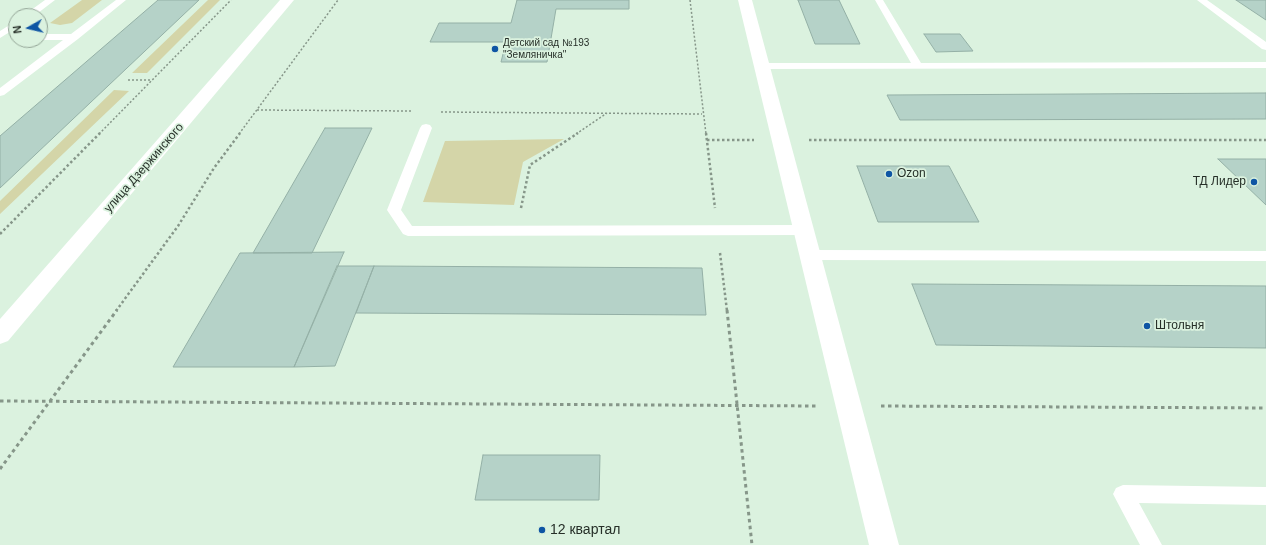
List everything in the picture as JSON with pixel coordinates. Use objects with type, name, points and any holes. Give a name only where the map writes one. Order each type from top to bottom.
[{"type":"street","name":"улица Дзержинского","points":[[0,336],[287,0]]},
{"type":"street","points":[[745,0],[884,545]]},
{"type":"lane","points":[[40,8],[51,0]]},
{"type":"lane","points":[[0,93],[122,0]]},
{"type":"lane","points":[[879,0],[918,66]]},
{"type":"lane","points":[[1201,0],[1266,47]]},
{"type":"lane","points":[[48,37],[75,37]]},
{"type":"lane","points":[[761,66],[1266,65]]},
{"type":"lane","points":[[426,128],[394,210],[408,231],[804,230]]},
{"type":"lane","points":[[810,255],[1266,256]]},
{"type":"lane","points":[[1151,545],[1123,494],[1266,496]]},
{"type":"path","points":[[0,234],[232,0]]},
{"type":"path","points":[[0,469],[178,226],[214,168],[338,0]]},
{"type":"path","points":[[690,0],[702,114],[707,140],[738,405],[752,545]]},
{"type":"path","points":[[128,80],[152,80]]},
{"type":"path","points":[[256,110],[416,111]]},
{"type":"path","points":[[440,112],[702,114]]},
{"type":"path","points":[[521,211],[530,165],[607,113]]},
{"type":"path","points":[[707,140],[1266,140]]},
{"type":"path","points":[[0,401],[1266,408]]},
{"type":"green space","points":[[82,0],[102,0],[72,23],[60,25],[50,23]]},
{"type":"green space","points":[[208,0],[220,0],[147,73],[132,73]]},
{"type":"green space","points":[[114,90],[129,91],[0,214],[0,201]]},
{"type":"green space","points":[[564,139],[523,162],[514,205],[423,202],[445,141]]},
{"type":"building","points":[[158,0],[199,0],[0,188],[0,136]]},
{"type":"building","points":[[517,0],[629,0],[629,9],[556,9],[547,62],[501,62],[506,42],[430,42],[439,23],[511,23]]},
{"type":"building","points":[[798,0],[839,0],[860,44],[815,44]]},
{"type":"building","points":[[1236,0],[1266,0],[1266,20]]},
{"type":"building","points":[[924,34],[960,34],[973,51],[936,52]]},
{"type":"building","points":[[1266,93],[1266,119],[900,120],[887,95]]},
{"type":"building","points":[[325,128],[372,128],[312,253],[253,253]]},
{"type":"building","name":"ТД Лидер","points":[[1218,159],[1266,159],[1266,205]]},
{"type":"building","points":[[857,166],[949,166],[979,222],[878,222]]},
{"type":"building","points":[[344,252],[294,367],[173,367],[240,253]]},
{"type":"building","points":[[337,266],[374,266],[335,366],[294,367]]},
{"type":"building","points":[[374,266],[702,268],[706,315],[356,313]]},
{"type":"building","points":[[912,284],[1266,286],[1266,348],[936,345]]},
{"type":"building","points":[[483,455],[600,455],[599,500],[475,500]]},
{"type":"place","name":"Детский сад №193 \"Земляничка\"","points":[[495,49]]},
{"type":"place","name":"Ozon","points":[[889,174]]},
{"type":"place","name":"ТД Лидер","points":[[1254,182]]},
{"type":"place","name":"Штольня","points":[[1147,326]]},
{"type":"place","name":"12 квартал","points":[[542,530]]}]
